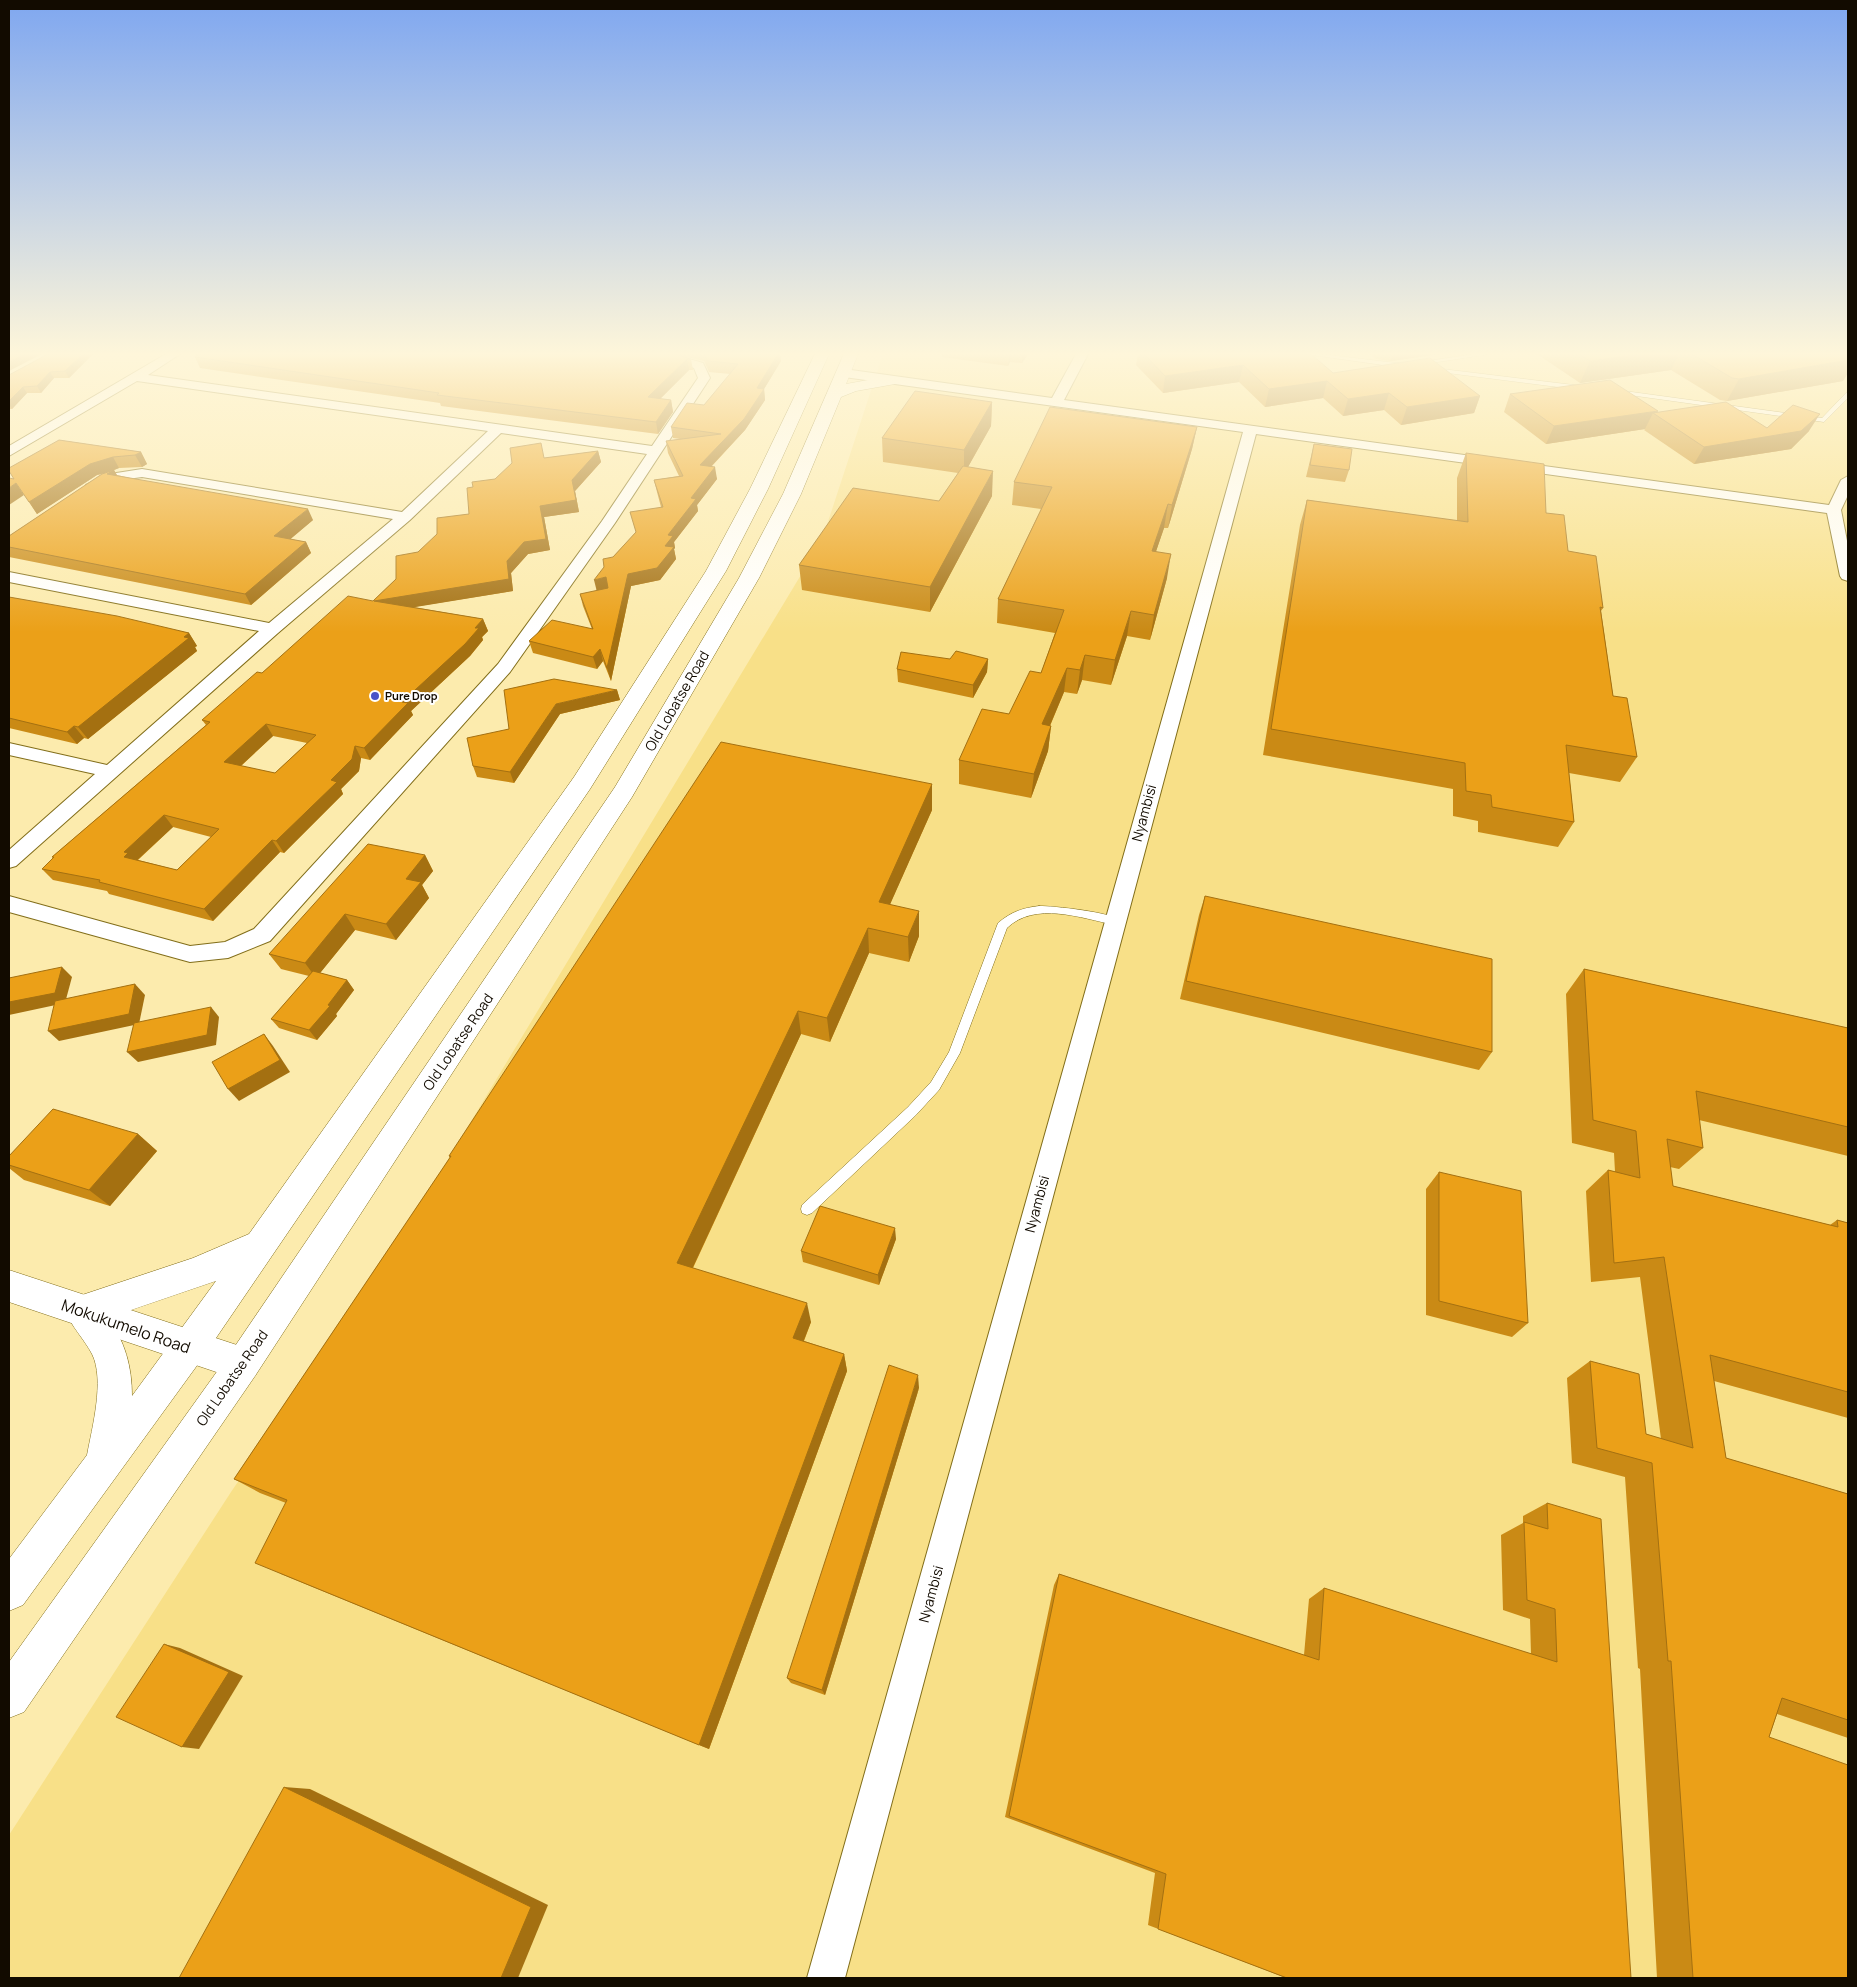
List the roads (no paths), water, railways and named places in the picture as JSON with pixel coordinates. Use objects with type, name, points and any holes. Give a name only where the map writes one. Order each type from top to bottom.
[{"type":"main road","points":[[9,1591],[190,1348],[587,775],[716,570],[759,489],[778,447]]},
{"type":"main road","name":"Old Lobatse Road","points":[[9,1697],[243,1364],[624,791],[749,578],[792,494],[812,447]]},
{"type":"main road","points":[[103,1466],[112,1419],[114,1370],[107,1347],[82,1311],[132,1293],[215,1268],[262,1244]]},
{"type":"main road","name":"Mokukumelo Road","points":[[9,1286],[190,1348],[243,1364]]},
{"type":"street","points":[[9,861],[272,629],[405,516],[479,447]]},
{"type":"street","points":[[623,447],[655,451]]},
{"type":"street","points":[[9,904],[190,954],[228,950],[262,935],[504,668],[608,523],[658,447]]},
{"type":"street","name":"Nyambisi","points":[[826,1978],[1246,447]]},
{"type":"street","points":[[1373,447],[1834,510]]},
{"type":"street","points":[[80,496],[103,480],[120,474],[142,473],[405,516]]},
{"type":"street","points":[[1848,480],[1834,510],[1848,576]]},
{"type":"street","points":[[9,577],[272,629]]},
{"type":"street","points":[[9,749],[112,772]]},
{"type":"lane","points":[[806,1209],[912,1111],[935,1086],[954,1053],[1002,926],[1008,918],[1029,910],[1043,909],[1115,921]]},
{"type":"place","name":"Pure Drop","points":[[375,696]]}]
